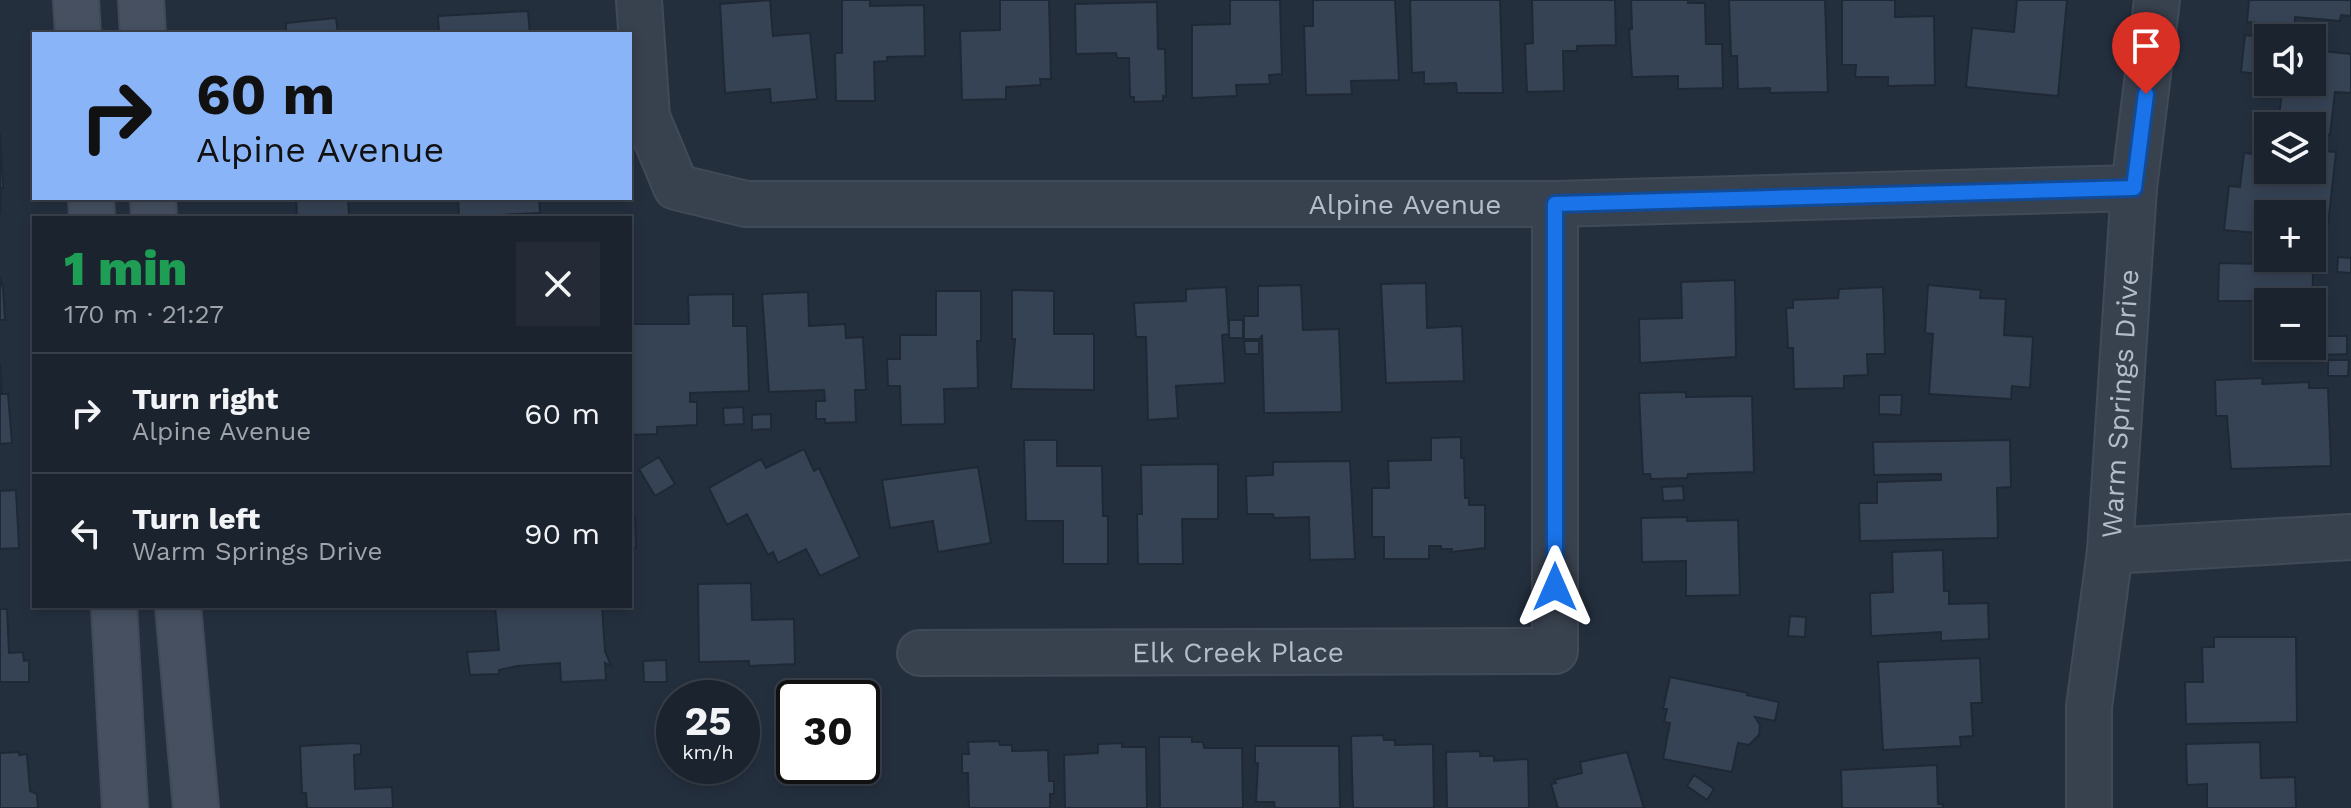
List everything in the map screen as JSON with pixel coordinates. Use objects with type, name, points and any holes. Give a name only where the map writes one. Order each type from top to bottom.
[{"type":"main road","points":[[76,0],[78,32]]},
{"type":"main road","points":[[141,0],[143,32]]},
{"type":"main road","points":[[114,608],[125,808]]},
{"type":"main road","points":[[178,608],[196,808]]},
{"type":"street","name":"Alpine Avenue","points":[[639,0],[647,117],[676,187],[746,204],[1555,204],[2134,188]]},
{"type":"street","name":"Warm Springs Drive","points":[[2089,808],[2089,707],[2110,551],[2134,188],[2157,0]]},
{"type":"street","name":"Elk Creek Place","points":[[920,653],[1555,651],[1555,204]]},
{"type":"street","points":[[2110,551],[2351,537]]},
{"type":"building","points":[[770,0],[773,36],[810,33],[817,99],[771,103],[770,89],[725,93],[720,4]]},
{"type":"building","points":[[842,0],[870,0],[870,6],[924,5],[925,56],[887,57],[887,61],[874,62],[875,101],[836,101],[835,53],[842,53]]},
{"type":"building","points":[[1000,0],[1049,0],[1051,79],[1040,79],[1041,85],[1006,87],[1006,99],[962,100],[960,31],[1000,30]]},
{"type":"building","points":[[1230,0],[1280,0],[1282,74],[1269,75],[1270,84],[1236,85],[1237,96],[1192,98],[1192,25],[1230,24]]},
{"type":"building","points":[[1313,0],[1395,0],[1399,80],[1351,81],[1352,94],[1306,95],[1304,26],[1313,26]]},
{"type":"building","points":[[1410,0],[1500,0],[1503,93],[1457,93],[1456,83],[1424,84],[1424,72],[1412,73]]},
{"type":"building","points":[[1532,0],[1615,0],[1616,45],[1577,46],[1577,51],[1563,51],[1564,91],[1527,92],[1525,44],[1533,43]]},
{"type":"building","points":[[1631,0],[1705,3],[1706,44],[1722,44],[1723,88],[1678,89],[1678,76],[1632,77]]},
{"type":"building","points":[[1729,0],[1825,0],[1828,92],[1770,93],[1770,88],[1738,89],[1737,56],[1731,56]]},
{"type":"building","points":[[1842,0],[1895,0],[1895,17],[1934,16],[1935,85],[1888,86],[1888,77],[1855,77],[1856,65],[1842,65]]},
{"type":"building","points":[[2017,0],[2067,0],[2058,96],[1966,87],[1972,28],[2014,32]]},
{"type":"building","points":[[2249,0],[2351,0],[2351,16],[2341,15],[2340,21],[2295,17],[2295,24],[2247,22]]},
{"type":"building","points":[[1157,2],[1158,49],[1165,49],[1166,97],[1163,96],[1163,101],[1134,102],[1134,97],[1130,97],[1129,58],[1117,58],[1116,53],[1076,54],[1075,4]]},
{"type":"building","points":[[528,11],[530,32],[439,32],[438,16]]},
{"type":"building","points":[[336,18],[338,32],[286,32],[286,23]]},
{"type":"building","points":[[2245,35],[2254,36],[2254,73],[2241,72]]},
{"type":"building","points":[[2326,51],[2351,54],[2351,93],[2335,92],[2330,135],[2326,135],[2326,112],[2280,112],[2281,96],[2326,96]]},
{"type":"building","points":[[0,133],[3,188],[0,214]]},
{"type":"building","points":[[2254,143],[2254,184],[2326,184],[2326,151],[2336,152],[2328,225],[2326,200],[2254,200],[2254,233],[2224,230],[2229,186],[2240,187],[2244,153],[2252,154]]},
{"type":"building","points":[[296,200],[348,200],[349,216],[297,216]]},
{"type":"building","points":[[458,200],[539,200],[540,213],[459,216]]},
{"type":"building","points":[[2338,257],[2351,258],[2351,273],[2337,272]]},
{"type":"building","points":[[2219,263],[2254,264],[2254,272],[2313,272],[2313,288],[2254,288],[2254,301],[2218,301]]},
{"type":"building","points":[[0,277],[3,288],[5,320],[0,320]]},
{"type":"building","points":[[1735,280],[1736,357],[1640,363],[1639,319],[1682,318],[1681,282]]},
{"type":"building","points":[[1426,283],[1427,328],[1462,326],[1464,381],[1386,383],[1381,284]]},
{"type":"building","points":[[1301,285],[1303,330],[1339,329],[1342,412],[1264,413],[1262,335],[1260,339],[1244,339],[1244,316],[1258,316],[1258,286]]},
{"type":"building","points":[[1928,285],[1981,290],[1980,298],[2006,299],[2004,335],[2033,337],[2030,388],[2012,386],[2011,399],[1929,394],[1933,334],[1925,333]]},
{"type":"building","points":[[1226,287],[1229,334],[1222,335],[1225,383],[1176,386],[1178,418],[1148,420],[1146,337],[1136,337],[1134,303],[1186,301],[1186,289]]},
{"type":"building","points":[[1883,287],[1885,354],[1867,354],[1868,375],[1844,376],[1844,388],[1794,389],[1793,348],[1788,348],[1786,308],[1793,308],[1793,300],[1838,298],[1839,289]]},
{"type":"building","points":[[1012,290],[1054,291],[1054,334],[1094,334],[1094,390],[1011,389],[1015,339],[1012,339]]},
{"type":"building","points":[[936,291],[981,291],[981,341],[977,341],[978,388],[944,389],[945,424],[901,425],[900,386],[888,386],[887,359],[900,359],[900,335],[936,335]]},
{"type":"building","points":[[808,292],[809,326],[845,324],[846,338],[863,337],[866,390],[855,390],[856,422],[825,423],[825,419],[816,419],[816,401],[825,401],[824,390],[769,392],[762,294]]},
{"type":"building","points":[[733,294],[733,326],[747,326],[749,391],[690,393],[690,402],[697,402],[697,425],[657,427],[657,434],[632,435],[632,324],[689,324],[688,295]]},
{"type":"building","points":[[1229,320],[1243,320],[1243,338],[1229,338]]},
{"type":"building","points":[[2326,336],[2347,336],[2347,354],[2326,355]]},
{"type":"building","points":[[1244,341],[1259,341],[1259,354],[1245,354]]},
{"type":"building","points":[[2328,360],[2349,360],[2348,376],[2328,376]]},
{"type":"building","points":[[0,363],[2,394],[8,394],[12,443],[0,444]]},
{"type":"building","points":[[2263,378],[2262,384],[2309,382],[2309,388],[2328,388],[2331,466],[2231,469],[2227,416],[2216,416],[2215,380]]},
{"type":"building","points":[[1686,392],[1686,397],[1752,396],[1754,472],[1688,474],[1687,478],[1651,479],[1650,474],[1643,474],[1639,393]]},
{"type":"building","points":[[1879,395],[1902,395],[1901,415],[1879,414]]},
{"type":"building","points":[[743,407],[744,424],[724,425],[723,408]]},
{"type":"building","points":[[771,414],[771,429],[752,430],[752,415]]},
{"type":"building","points":[[1461,437],[1465,498],[1469,498],[1469,505],[1485,505],[1485,548],[1451,552],[1452,549],[1429,546],[1429,559],[1384,559],[1384,537],[1372,537],[1372,488],[1389,488],[1388,461],[1431,460],[1431,438]]},
{"type":"building","points":[[1024,440],[1057,440],[1057,466],[1102,466],[1103,516],[1108,516],[1108,564],[1063,564],[1063,521],[1026,521]]},
{"type":"building","points":[[2010,440],[2011,487],[1997,488],[1998,538],[1860,541],[1859,503],[1877,503],[1877,482],[1941,480],[1941,474],[1874,475],[1873,442]]},
{"type":"building","points":[[804,449],[814,471],[819,468],[860,557],[820,576],[806,549],[778,563],[773,552],[768,555],[747,514],[727,525],[709,488],[761,459],[766,468]]},
{"type":"building","points":[[659,457],[675,484],[655,496],[639,469]]},
{"type":"building","points":[[1350,461],[1355,559],[1310,560],[1309,517],[1274,518],[1273,514],[1247,514],[1246,476],[1273,475],[1273,462]]},
{"type":"building","points":[[1218,464],[1218,519],[1182,519],[1183,564],[1138,564],[1137,514],[1142,514],[1141,465]]},
{"type":"building","points":[[978,467],[991,543],[938,552],[933,521],[890,528],[882,480]]},
{"type":"building","points":[[1683,486],[1684,500],[1663,501],[1662,487]]},
{"type":"building","points":[[16,490],[19,548],[0,549],[0,491]]},
{"type":"building","points":[[635,517],[636,548],[632,549],[632,518]]},
{"type":"building","points":[[1687,517],[1687,521],[1738,520],[1740,595],[1686,596],[1686,561],[1642,562],[1641,518]]},
{"type":"building","points":[[1943,550],[1944,591],[1949,591],[1949,604],[1988,603],[1989,639],[1941,641],[1941,632],[1871,636],[1870,593],[1893,592],[1892,552]]},
{"type":"building","points":[[751,583],[752,620],[794,619],[795,664],[749,666],[749,661],[699,662],[698,584]]},
{"type":"building","points":[[495,608],[602,608],[605,651],[611,666],[605,663],[606,680],[561,682],[560,663],[517,666],[499,670],[499,674],[470,675],[467,652],[499,650]]},
{"type":"building","points":[[0,609],[7,609],[9,653],[23,652],[24,661],[29,660],[29,682],[0,682]]},
{"type":"building","points":[[1790,616],[1806,617],[1805,637],[1788,636]]},
{"type":"building","points":[[2214,637],[2296,637],[2297,722],[2186,724],[2185,682],[2203,682],[2202,647],[2214,647]]},
{"type":"building","points":[[1980,658],[1982,703],[1971,703],[1973,736],[1960,737],[1961,746],[1883,750],[1878,662]]},
{"type":"building","points":[[666,660],[667,680],[644,682],[643,661]]},
{"type":"building","points":[[1670,677],[1779,702],[1775,721],[1755,717],[1760,725],[1759,735],[1749,745],[1738,743],[1732,772],[1663,759],[1670,723],[1664,722],[1667,709],[1663,709]]},
{"type":"building","points":[[1383,735],[1384,740],[1395,740],[1395,745],[1433,744],[1434,808],[1353,808],[1351,736]]},
{"type":"building","points":[[1159,737],[1192,737],[1192,742],[1203,742],[1204,748],[1242,748],[1243,808],[1160,808]]},
{"type":"building","points":[[999,741],[1000,745],[1012,745],[1012,751],[1048,750],[1049,781],[1054,781],[1050,808],[969,808],[968,773],[962,773],[962,754],[969,754],[968,742]]},
{"type":"building","points":[[2260,742],[2261,778],[2295,777],[2296,808],[2207,808],[2207,784],[2187,785],[2186,744]]},
{"type":"building","points":[[1122,743],[1122,747],[1146,747],[1147,808],[1065,808],[1064,755],[1098,753],[1098,744]]},
{"type":"building","points":[[361,744],[361,754],[354,755],[355,789],[392,787],[393,808],[307,808],[306,793],[302,793],[300,746]]},
{"type":"building","points":[[1255,746],[1339,746],[1340,808],[1275,808],[1274,802],[1256,802],[1258,763],[1255,763]]},
{"type":"building","points":[[1480,751],[1480,756],[1494,756],[1494,761],[1528,759],[1529,808],[1447,808],[1446,752]]},
{"type":"building","points":[[19,752],[19,755],[27,754],[30,791],[37,794],[38,808],[0,808],[0,753]]},
{"type":"building","points":[[1627,752],[1644,808],[1558,808],[1551,784],[1556,783],[1554,780],[1582,773],[1580,762]]},
{"type":"building","points":[[1937,765],[1938,804],[1943,804],[1943,808],[1842,808],[1841,770]]},
{"type":"building","points":[[1694,775],[1714,789],[1707,800],[1687,786]]},
{"type":"route","points":[[1555,587],[1555,204],[2134,188],[2146,94]]}]
